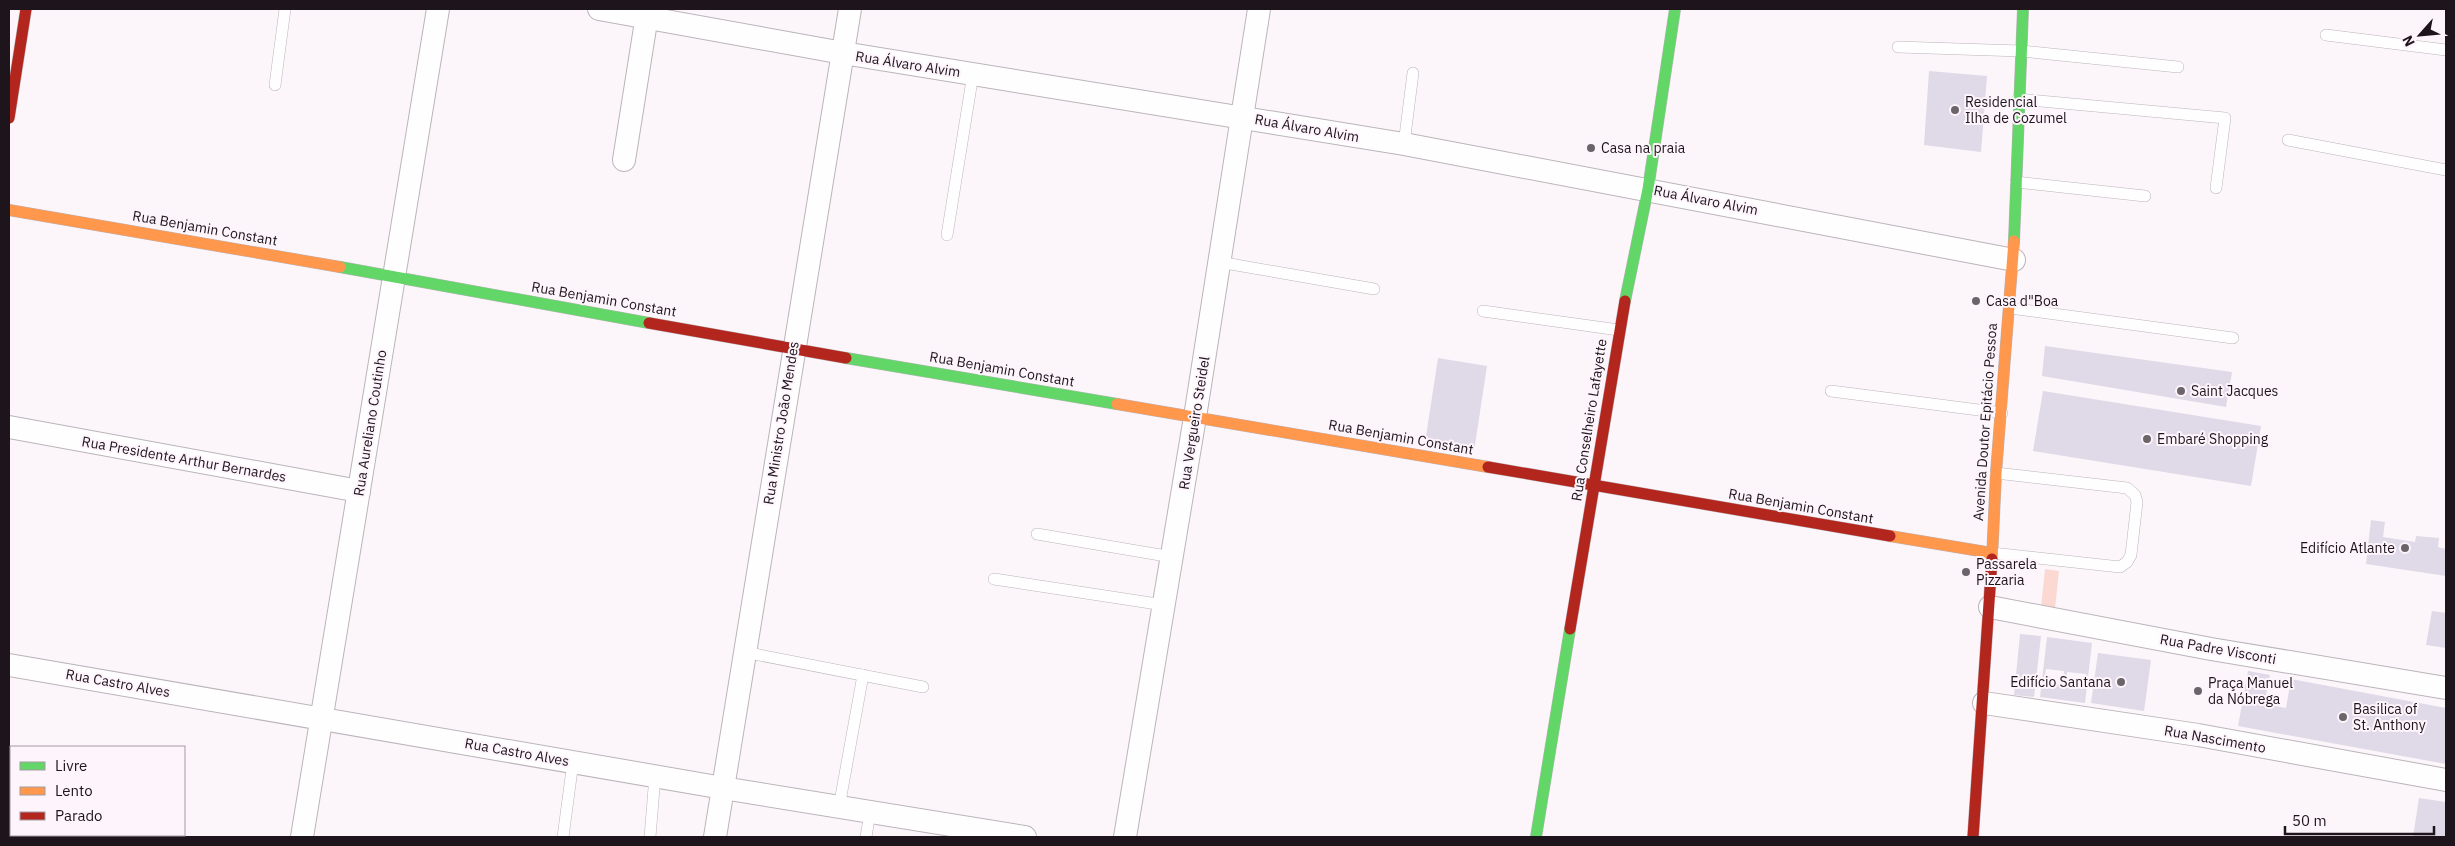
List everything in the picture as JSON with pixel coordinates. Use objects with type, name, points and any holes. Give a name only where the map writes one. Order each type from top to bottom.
[{"type":"street","points":[[9,118],[26,9]]},
{"type":"street","name":"Rua Aureliano Coutinho","points":[[302,837],[438,9]]},
{"type":"street","name":"Rua Álvaro Alvim","points":[[599,9],[647,13],[843,53],[1404,144],[2014,260]]},
{"type":"street","name":"Rua Ministro João Mendes","points":[[716,837],[793,349],[850,9]]},
{"type":"street","name":"Rua Vergueiro Steidel","points":[[1126,837],[1195,417],[1259,9]]},
{"type":"street","name":"Rua Conselheiro Lafayette","points":[[1536,837],[1619,330],[1648,189],[1675,9]]},
{"type":"street","name":"Avenida Doutor Epitácio Pessoa","points":[[1973,837],[1984,703],[1996,473],[2002,413],[2008,308],[2014,260],[2018,99],[2024,9]]},
{"type":"street","points":[[624,160],[647,13]]},
{"type":"street","name":"Rua Benjamin Constant","points":[[9,210],[394,276],[793,349],[1992,553]]},
{"type":"street","name":"Rua Presidente Arthur Bernardes","points":[[9,427],[359,491]]},
{"type":"street","name":"Rua Padre Visconti","points":[[1990,607],[2211,649],[2446,688]]},
{"type":"street","name":"Rua Castro Alves","points":[[9,664],[870,812],[951,831],[1025,837]]},
{"type":"street","name":"Rua Nascimento","points":[[1984,703],[2198,735],[2446,780]]},
{"type":"lane","points":[[275,85],[285,9]]},
{"type":"lane","points":[[2326,35],[2446,50]]},
{"type":"lane","points":[[1898,47],[2021,52],[2178,67]]},
{"type":"lane","points":[[1404,144],[1413,73]]},
{"type":"lane","points":[[947,235],[973,74]]},
{"type":"lane","points":[[2018,99],[2224,118],[2216,188]]},
{"type":"lane","points":[[2288,140],[2446,170]]},
{"type":"lane","points":[[2016,182],[2145,196]]},
{"type":"lane","points":[[1219,262],[1374,289]]},
{"type":"lane","points":[[2008,308],[2234,338]]},
{"type":"lane","points":[[1483,311],[1619,330]]},
{"type":"lane","points":[[1831,391],[2002,413]]},
{"type":"lane","points":[[1992,553],[2120,567],[2129,560],[2137,502],[2135,495],[2127,488],[1996,473]]},
{"type":"lane","points":[[1037,534],[1172,557]]},
{"type":"lane","points":[[994,579],[1164,605]]},
{"type":"lane","points":[[744,652],[924,687]]},
{"type":"lane","points":[[839,807],[863,675]]},
{"type":"lane","points":[[563,837],[573,762]]},
{"type":"lane","points":[[650,837],[655,776]]},
{"type":"lane","points":[[866,837],[870,812]]},
{"type":"shaded area","points":[[2045,569],[2059,571],[2055,609],[2041,607]]},
{"type":"building","name":"Residencial Ilha de Cozumel","points":[[1929,71],[1987,76],[1981,152],[1924,145]]},
{"type":"building","name":"Saint Jacques","points":[[2045,346],[2232,372],[2226,407],[2042,376]]},
{"type":"building","points":[[1438,358],[1487,366],[1474,451],[1425,443]]},
{"type":"building","name":"Embaré Shopping","points":[[2043,391],[2261,426],[2251,486],[2033,451]]},
{"type":"building","name":"Edifício Atlante","points":[[2371,520],[2385,522],[2383,537],[2415,542],[2416,536],[2439,538],[2438,547],[2446,549],[2446,576],[2366,564]]},
{"type":"building","points":[[2432,611],[2446,613],[2446,648],[2426,645]]},
{"type":"building","points":[[2020,634],[2041,636],[2034,697],[2014,695]]},
{"type":"building","points":[[2047,637],[2092,643],[2085,703],[2040,697]],"holes":[[[2046,669],[2064,671],[2063,685],[2050,683],[2050,676],[2045,675]],[[2067,672],[2086,674],[2084,688],[2071,686],[2072,679],[2067,678]]]},
{"type":"building","name":"Edifício Santana","points":[[2098,653],[2151,660],[2144,711],[2091,703]]},
{"type":"building","name":"Basilica of St. Anthony","points":[[2248,671],[2270,675],[2264,704],[2286,708],[2291,679],[2446,708],[2446,764],[2238,726]]},
{"type":"building","points":[[2419,798],[2446,802],[2446,837],[2413,837]]},
{"type":"traffic: fast","points":[[1625,301],[1648,189],[1675,9]]},
{"type":"traffic: fast","points":[[2014,241],[2023,9]]},
{"type":"traffic: fast","points":[[340,267],[649,323]]},
{"type":"traffic: fast","points":[[846,358],[1117,404]]},
{"type":"traffic: fast","points":[[1536,837],[1570,629]]},
{"type":"traffic: slow","points":[[9,210],[340,267]]},
{"type":"traffic: slow","points":[[1992,559],[1996,473],[2014,241]]},
{"type":"traffic: slow","points":[[1117,404],[1488,467]]},
{"type":"traffic: slow","points":[[1890,536],[1992,553]]},
{"type":"traffic: jam","points":[[9,118],[26,9]]},
{"type":"traffic: jam","points":[[1570,629],[1625,301]]},
{"type":"traffic: jam","points":[[649,323],[846,358]]},
{"type":"traffic: jam","points":[[1488,467],[1890,536]]},
{"type":"traffic: jam","points":[[1973,837],[1992,559]]},
{"type":"place","name":"Residencial Ilha de Cozumel","points":[[1955,110]]},
{"type":"place","name":"Casa na praia","points":[[1591,148]]},
{"type":"place","name":"Casa d\"Boa","points":[[1976,301]]},
{"type":"place","name":"Saint Jacques","points":[[2181,391]]},
{"type":"place","name":"Embaré Shopping","points":[[2147,439]]},
{"type":"place","name":"Edifício Atlante","points":[[2405,548]]},
{"type":"place","name":"Passarela Pizzaria","points":[[1966,572]]},
{"type":"place","name":"Edifício Santana","points":[[2121,682]]},
{"type":"place","name":"Praça Manuel da Nóbrega","points":[[2198,691]]},
{"type":"place","name":"Basilica of St. Anthony","points":[[2343,717]]}]
